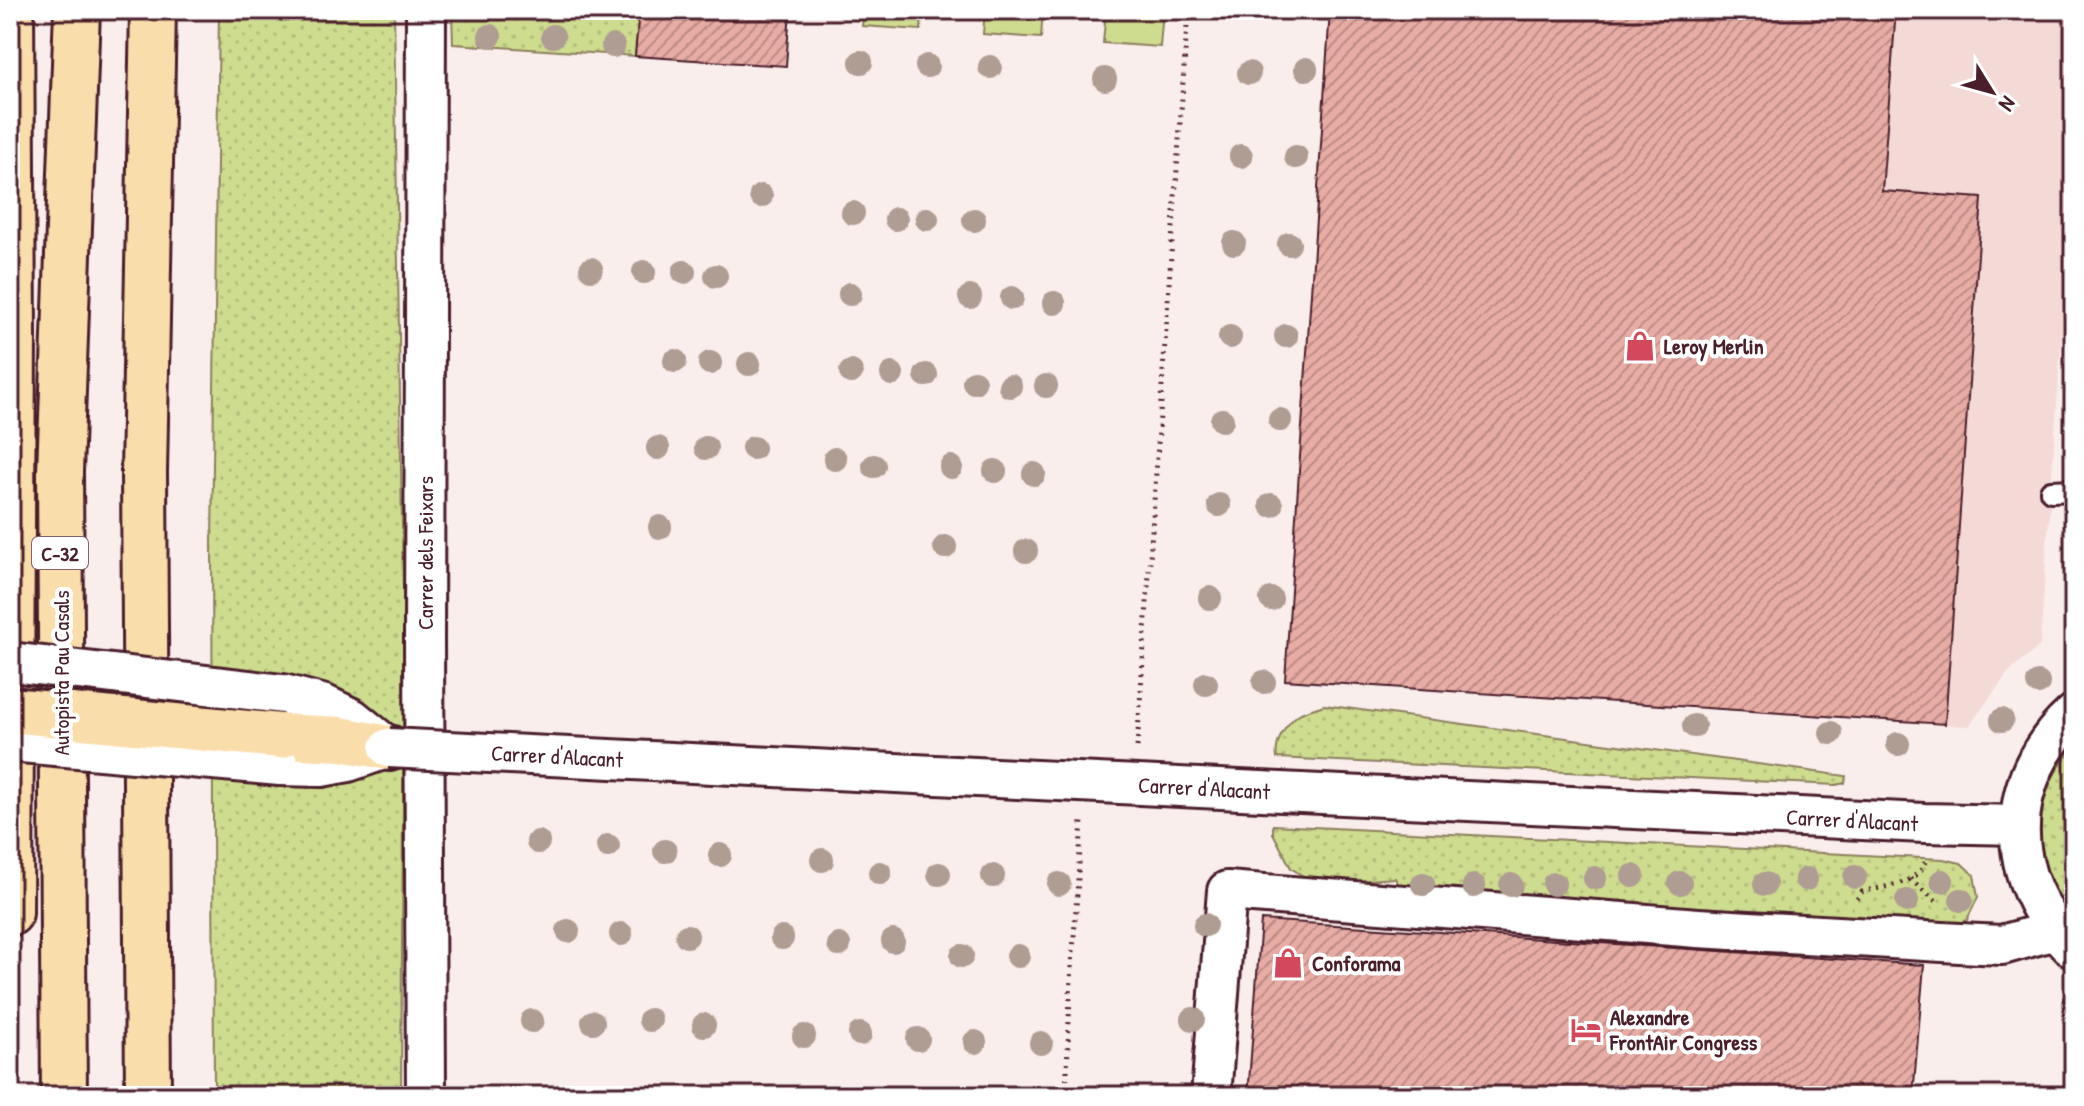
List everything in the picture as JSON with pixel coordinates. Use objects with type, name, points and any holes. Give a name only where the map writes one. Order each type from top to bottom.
[{"type":"highway","points":[[10,911],[11,10]]},
{"type":"highway","name":"Autopista Pau Casals","points":[[64,1096],[60,472],[77,10]]},
{"type":"highway","points":[[148,1096],[144,472],[153,10]]},
{"type":"highway","points":[[10,710],[281,732],[389,748]]},
{"type":"street","name":"Carrer dels Feixars","points":[[426,10],[426,1096]]},
{"type":"street","points":[[10,662],[281,732]]},
{"type":"street","points":[[2065,939],[2037,903],[2025,873],[2020,825],[2024,794],[2034,764],[2051,738],[2074,714]]},
{"type":"street","points":[[10,742],[281,732]]},
{"type":"street","name":"Carrer d'Alacant","points":[[389,748],[1924,823],[2020,825]]},
{"type":"street","points":[[1211,1096],[1227,891],[1698,928],[2002,945],[2065,939]]},
{"type":"lane","points":[[2051,491],[2074,490]]},
{"type":"path","points":[[1124,750],[1137,751],[1188,10]]},
{"type":"path","points":[[1066,1096],[1083,810]]},
{"type":"path","points":[[1825,935],[1862,892],[1904,883],[1923,868],[1926,859],[1924,823]]},
{"type":"shaded area","name":"Leroy Merlin","points":[[1330,10],[2074,10],[2074,160],[2040,646],[2009,672],[1969,726],[1285,680]]},
{"type":"green space","points":[[219,10],[394,10],[404,656],[401,1096],[214,1096],[212,543]]},
{"type":"green space","points":[[452,10],[639,10],[635,56],[453,44]]},
{"type":"green space","points":[[864,10],[922,10],[921,30],[862,26]]},
{"type":"green space","points":[[985,10],[1043,10],[1041,38],[983,34]]},
{"type":"green space","points":[[1106,10],[1163,10],[1160,47],[1103,43]]},
{"type":"green space","points":[[1324,705],[1846,776],[1845,783],[1277,758],[1279,740],[1290,723],[1299,714]]},
{"type":"green space","points":[[2074,746],[2074,924],[2049,883],[2040,835],[2049,787]]},
{"type":"green space","points":[[1273,825],[1943,859],[1961,863],[1974,875],[1978,897],[1967,920],[1955,925],[1402,892],[1395,878],[1315,884],[1291,868],[1273,833]]},
{"type":"building","points":[[639,10],[790,10],[786,66],[635,56]]},
{"type":"building","name":"Leroy Merlin","points":[[1330,10],[1896,10],[1882,191],[1982,198],[1945,724],[1285,680]]},
{"type":"building","name":"Alexandre FrontAir Congress","points":[[1261,920],[1924,965],[1913,1096],[1248,1096]]},
{"type":"place","name":"Leroy Merlin","points":[[1640,346]]},
{"type":"place","name":"Conforama","points":[[1288,963]]},
{"type":"place","name":"Alexandre FrontAir Congress","points":[[1586,1030]]}]
